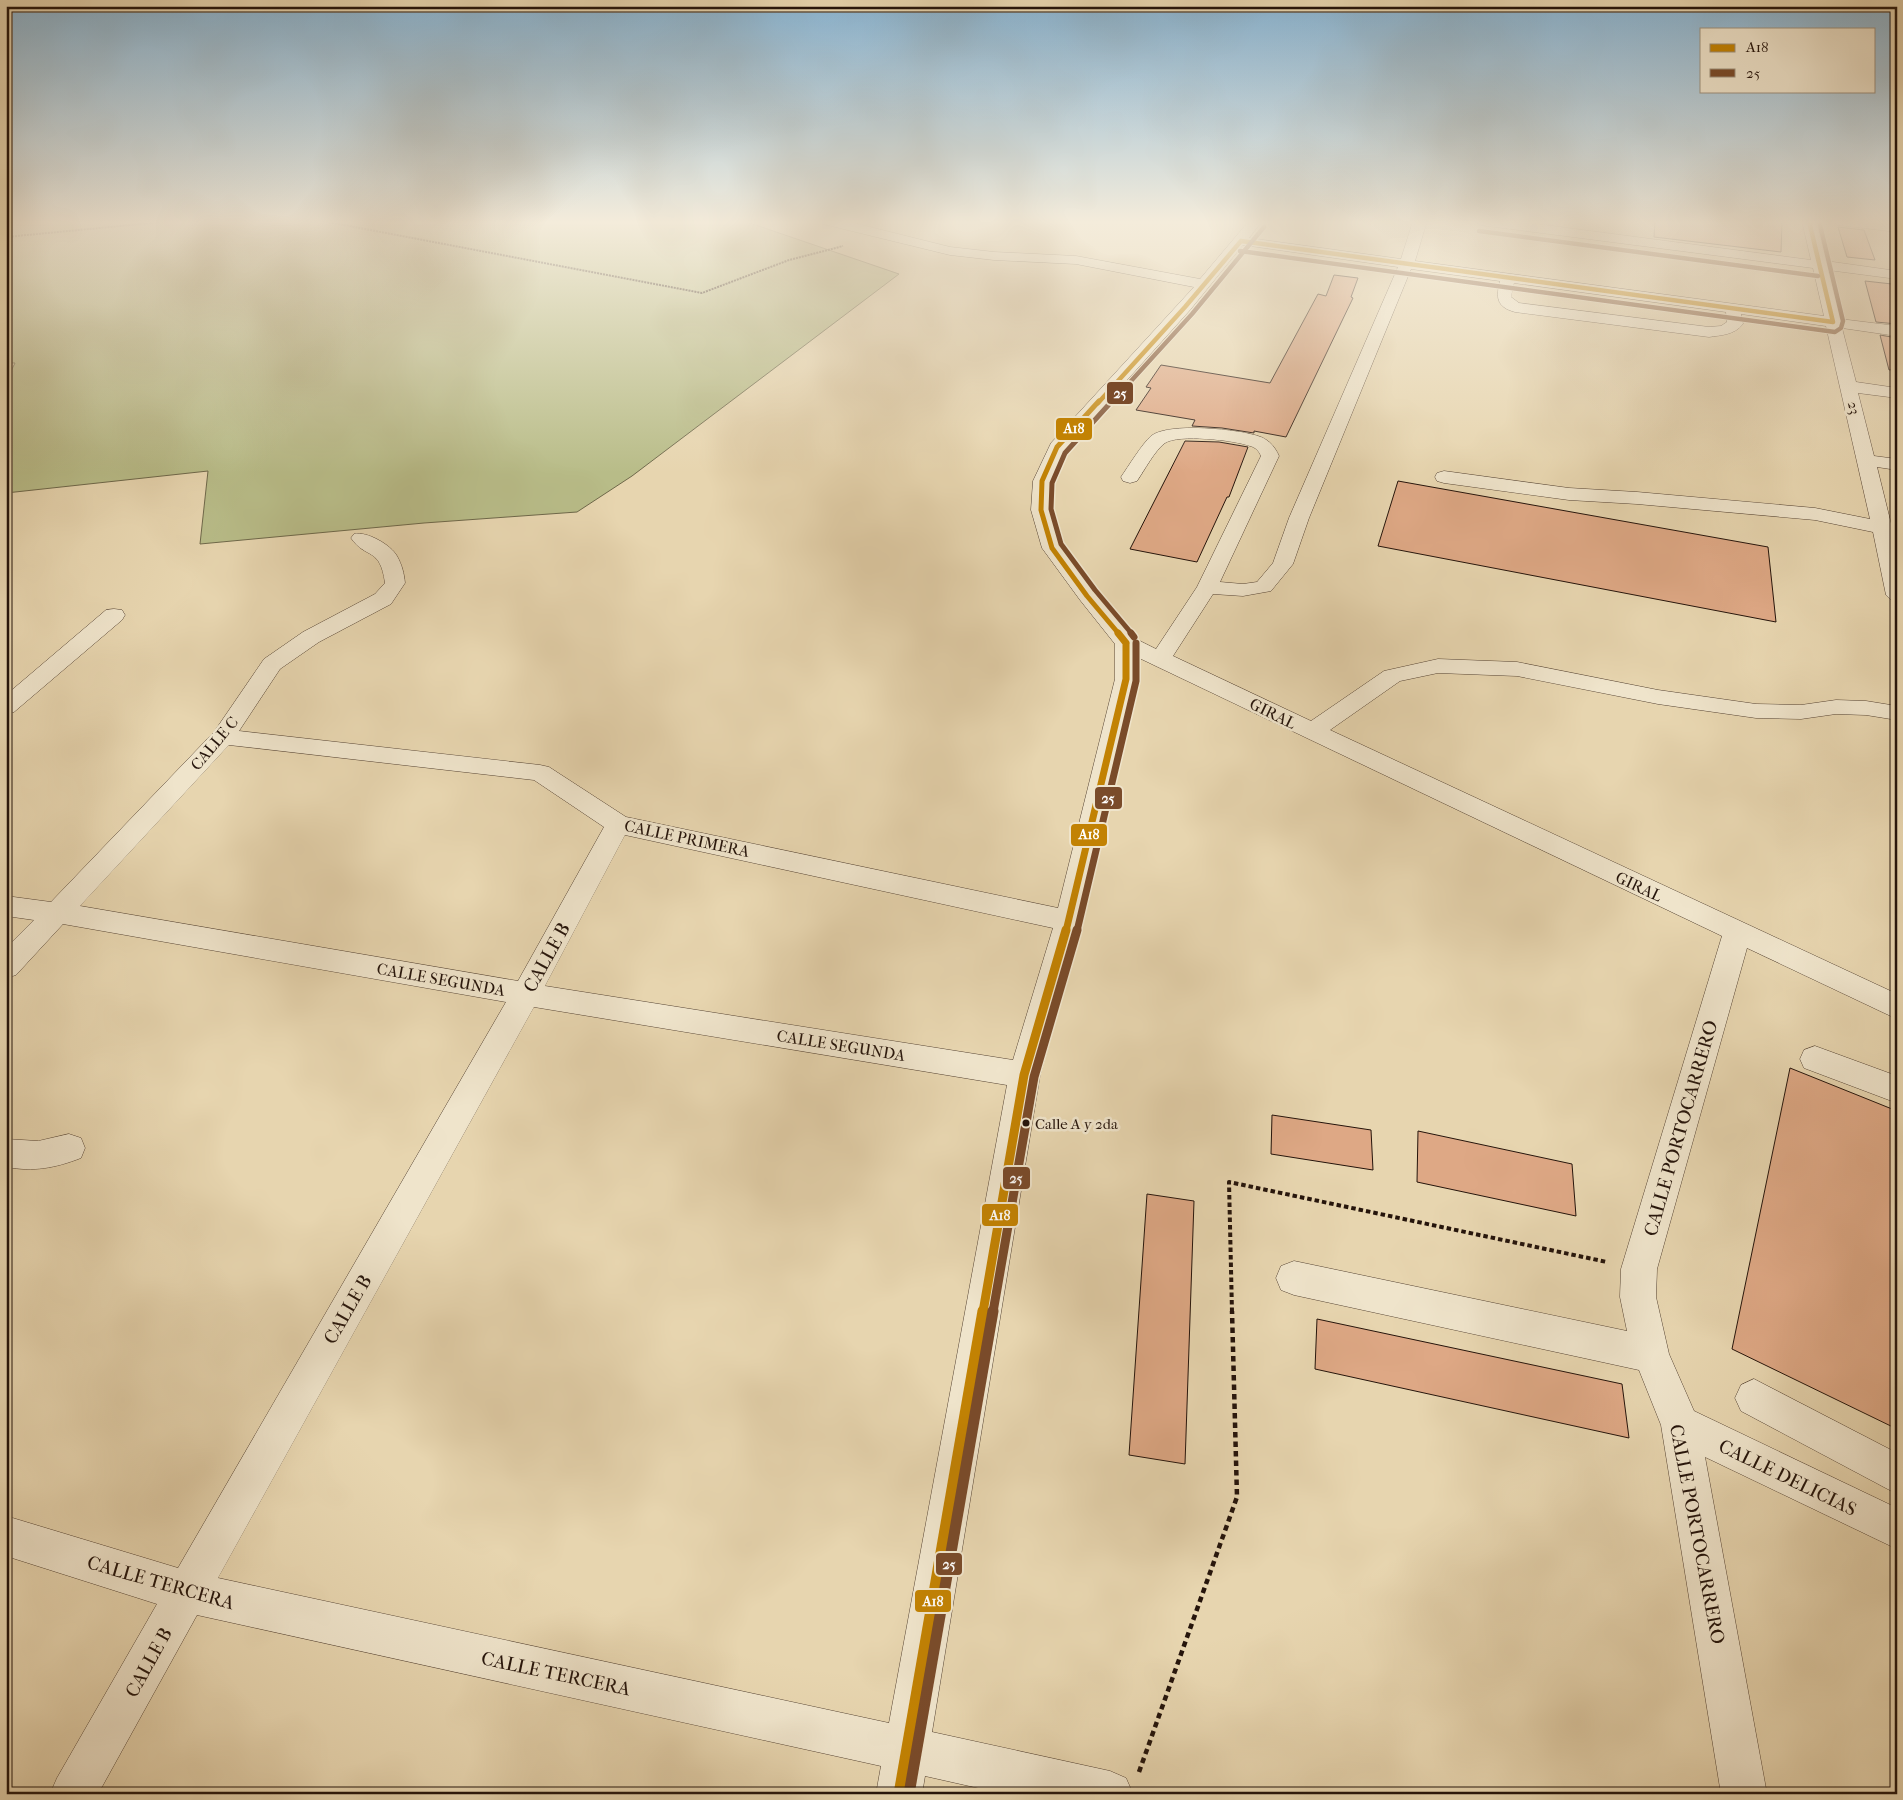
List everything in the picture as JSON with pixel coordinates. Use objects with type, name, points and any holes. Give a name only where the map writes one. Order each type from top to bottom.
[{"type":"street","name":"GIRAL","points":[[1185,305],[1057,447],[1042,481],[1041,510],[1052,548],[1087,596],[1126,643],[1311,732],[1897,1007]]},
{"type":"street","points":[[1207,587],[1243,590],[1264,587],[1284,564],[1298,518],[1389,305]]},
{"type":"street","points":[[1513,305],[1709,332],[1725,330],[1735,324],[1733,308]]},
{"type":"street","points":[[1712,305],[1897,331]]},
{"type":"street","name":"23","points":[[1829,305],[1882,528],[1892,550],[1897,595]]},
{"type":"street","points":[[1848,386],[1897,393]]},
{"type":"street","points":[[1130,477],[1157,440],[1169,434],[1197,432],[1255,441],[1266,448],[1270,456],[1207,587],[1160,659]]},
{"type":"street","points":[[1866,460],[1897,465]]},
{"type":"street","points":[[1444,477],[1568,494],[1638,498],[1815,514],[1882,528]]},
{"type":"street","name":"CALLE C","points":[[6,967],[223,737],[272,664],[311,637],[384,599],[394,583],[394,569],[387,556],[361,538]]},
{"type":"street","points":[[6,707],[114,615]]},
{"type":"street","points":[[899,1794],[1024,1075],[1070,921],[1126,679],[1126,643]]},
{"type":"street","points":[[1311,732],[1392,676],[1438,666],[1517,669],[1658,697],[1756,711],[1801,712],[1836,706],[1897,713]]},
{"type":"street","name":"CALLE PRIMERA","points":[[223,737],[540,773],[618,824],[1070,921]]},
{"type":"street","name":"CALLE B","points":[[73,1794],[526,994],[618,824]]},
{"type":"street","name":"CALLE SEGUNDA","points":[[6,906],[59,913],[526,994],[1024,1075]]},
{"type":"street","name":"CALLE PORTOCARRERO","points":[[1737,932],[1639,1269],[1638,1297],[1651,1354],[1680,1425],[1744,1794]]},
{"type":"street","points":[[1815,1059],[1897,1090]]},
{"type":"street","points":[[6,1153],[41,1156],[54,1154],[69,1148]]},
{"type":"street","points":[[1294,1278],[1651,1354]]},
{"type":"street","points":[[1754,1398],[1897,1474]]},
{"type":"street","name":"CALLE DELICIAS","points":[[1680,1425],[1897,1530]]},
{"type":"street","name":"CALLE TERCERA","points":[[6,1536],[187,1592],[906,1749],[1124,1784]]},
{"type":"path","points":[[1124,1784],[1237,1497],[1228,1182],[1639,1269]]},
{"type":"green space","points":[[6,305],[858,305],[632,476],[577,512],[424,523],[200,544],[208,471],[6,493],[6,381],[15,363],[6,363]]},
{"type":"building","points":[[1312,305],[1350,305],[1286,437],[1254,431],[1254,433],[1192,426],[1195,420],[1136,410],[1151,388],[1146,387],[1161,365],[1270,383]]},
{"type":"building","points":[[1871,305],[1897,305],[1897,324],[1876,322]]},
{"type":"building","points":[[1880,335],[1897,338],[1897,369],[1889,370]]},
{"type":"building","points":[[1185,441],[1219,442],[1248,447],[1229,497],[1227,497],[1197,562],[1130,549]]},
{"type":"building","points":[[1398,481],[1768,547],[1776,622],[1378,546]]},
{"type":"building","points":[[1790,1068],[1897,1111],[1897,1429],[1732,1349]]},
{"type":"building","points":[[1272,1115],[1371,1130],[1373,1170],[1271,1154]]},
{"type":"building","points":[[1418,1131],[1572,1164],[1576,1216],[1417,1182]]},
{"type":"building","points":[[1147,1194],[1194,1201],[1185,1464],[1129,1455]]},
{"type":"building","points":[[1317,1319],[1622,1384],[1629,1438],[1315,1369]]},
{"type":"transit line","name":"A18","points":[[1126,643],[1087,596],[1052,548],[1041,510],[1042,481],[1057,447],[1187,305]]},
{"type":"transit line","name":"25","points":[[1134,637],[1095,590],[1061,544],[1051,509],[1052,483],[1065,453],[1199,305]]},
{"type":"transit line","name":"25","points":[[1637,305],[1835,332],[1841,328],[1843,321],[1839,305]]},
{"type":"transit line","name":"A18","points":[[1709,305],[1833,322]]},
{"type":"transit line","name":"A18","points":[[1829,305],[1833,322]]},
{"type":"transit line","name":"A18","points":[[899,1794],[1024,1075],[1069,921],[1126,679],[1126,643]]},
{"type":"transit line","name":"25","points":[[909,1794],[1034,1077],[1079,923],[1136,681],[1136,643]]},
{"type":"place","name":"Calle A y 2da","points":[[1026,1123]]}]
